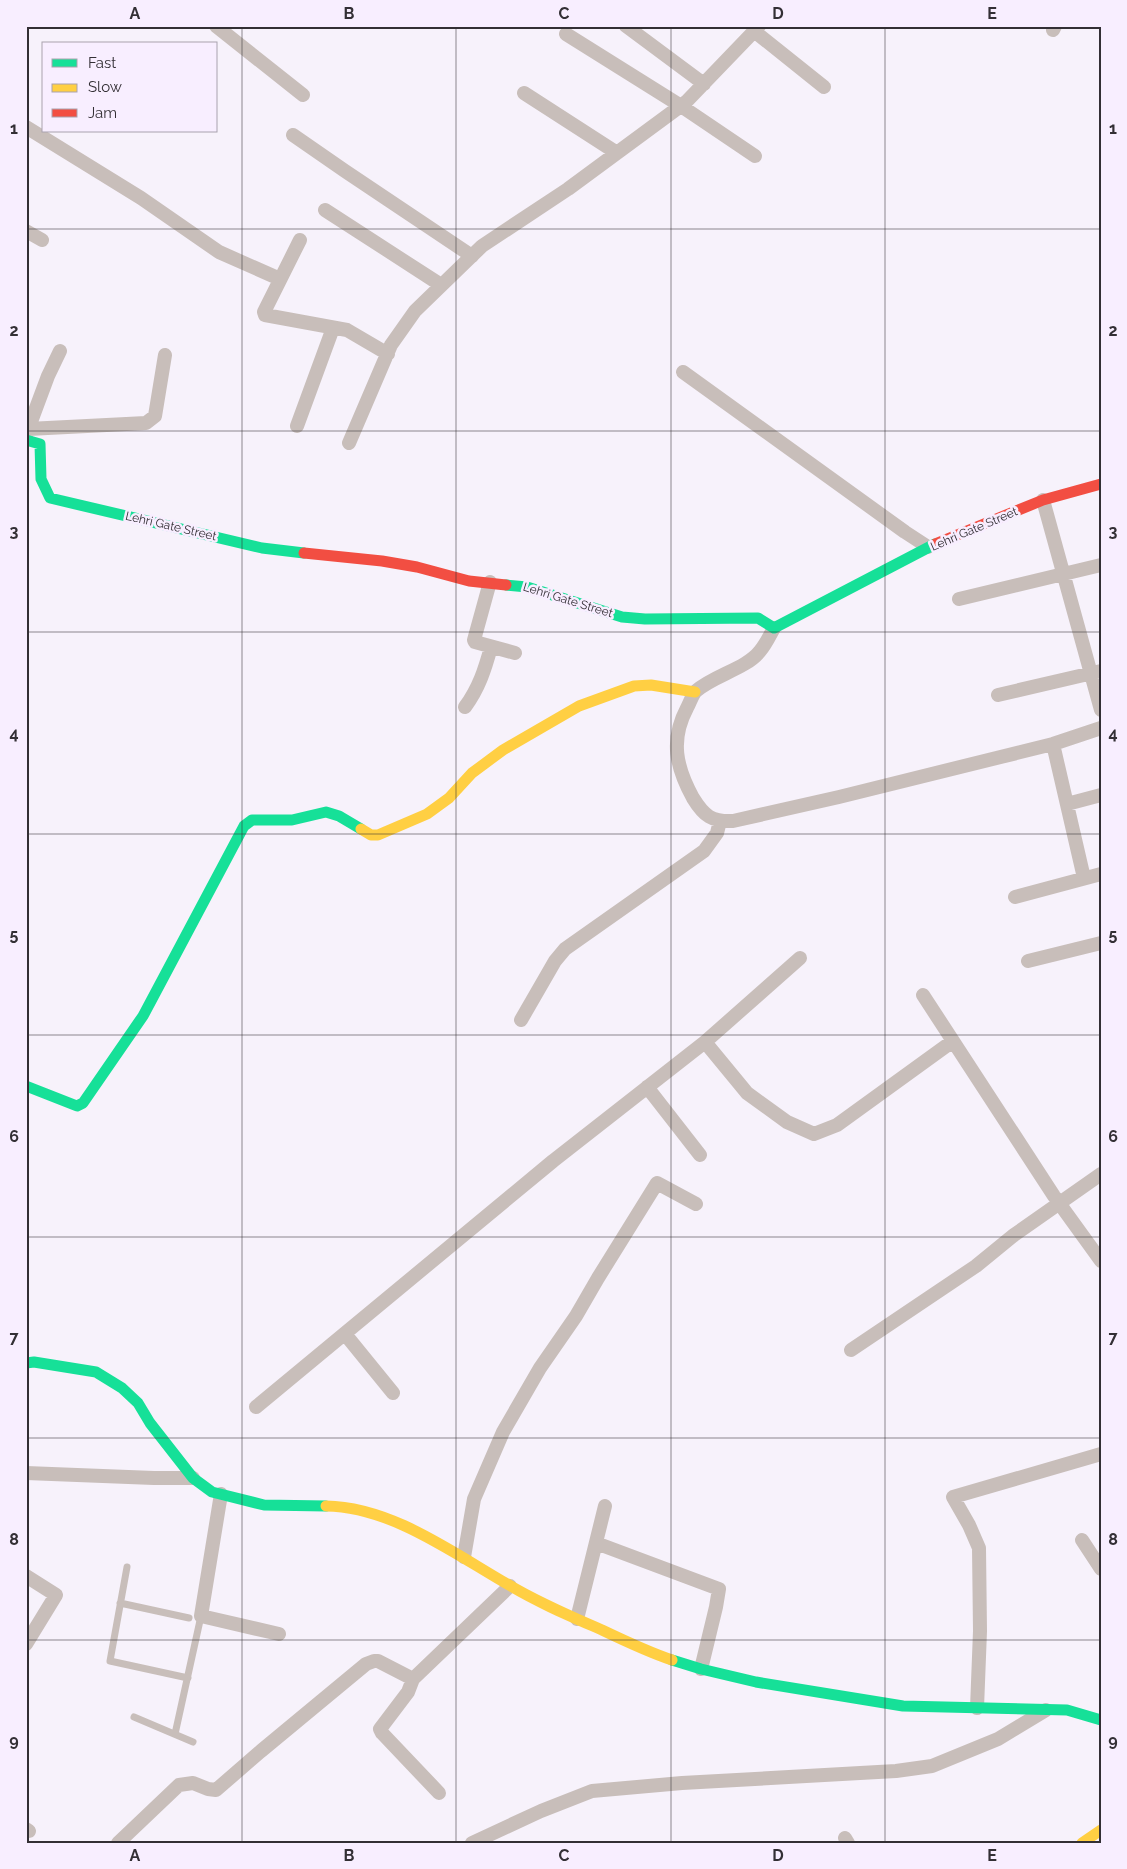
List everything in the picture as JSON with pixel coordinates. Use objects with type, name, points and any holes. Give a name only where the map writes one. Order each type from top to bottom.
[{"type":"street","points":[[216,26],[303,94]]},
{"type":"street","points":[[626,26],[704,84]]},
{"type":"street","points":[[348,443],[391,345],[415,311],[482,246],[568,189],[680,106],[757,29],[824,86]]},
{"type":"street","points":[[566,34],[756,156]]},
{"type":"street","points":[[524,94],[617,153]]},
{"type":"street","points":[[26,127],[141,198],[219,252],[280,280]]},
{"type":"street","points":[[293,135],[472,256]]},
{"type":"street","points":[[325,210],[441,286]]},
{"type":"street","points":[[26,230],[42,240]]},
{"type":"street","points":[[300,240],[264,312],[265,316],[346,330],[388,354]]},
{"type":"street","points":[[296,426],[333,328]]},
{"type":"street","points":[[60,350],[48,376],[27,434],[146,423],[155,416],[165,355]]},
{"type":"street","points":[[684,372],[928,547]]},
{"type":"street","name":"Lehri Gate Street","points":[[27,434],[40,444],[40,476],[43,488],[50,498],[262,548],[382,561],[417,567],[469,581],[527,587],[622,617],[645,619],[758,618],[774,628],[928,547],[1043,500],[1101,484]]},
{"type":"street","points":[[1043,500],[1064,575],[1096,672],[1101,710]]},
{"type":"street","points":[[959,599],[1101,565]]},
{"type":"street","points":[[490,582],[474,640],[475,642],[515,653]]},
{"type":"street","points":[[774,628],[760,652],[695,692],[679,723],[676,753],[681,773],[694,800],[708,817],[720,821],[733,820],[838,797],[1052,744],[1101,728]]},
{"type":"street","points":[[465,707],[476,693],[485,670],[491,646]]},
{"type":"street","points":[[998,695],[1096,672]]},
{"type":"street","points":[[26,1086],[77,1106],[83,1103],[143,1016],[244,826],[252,820],[292,820],[326,812],[339,816],[370,836],[378,835],[427,814],[449,798],[472,773],[503,750],[580,706],[634,686],[651,685],[695,692]]},
{"type":"street","points":[[1052,744],[1084,878]]},
{"type":"street","points":[[1067,804],[1101,795]]},
{"type":"street","points":[[521,1020],[555,961],[565,949],[704,851],[718,833],[720,821]]},
{"type":"street","points":[[1015,897],[1101,874]]},
{"type":"street","points":[[1028,961],[1101,943]]},
{"type":"street","points":[[256,1407],[554,1161],[705,1042],[800,958]]},
{"type":"street","points":[[923,995],[1059,1203],[1101,1261]]},
{"type":"street","points":[[705,1042],[738,1083],[755,1099],[787,1122],[814,1134],[837,1126],[953,1041]]},
{"type":"street","points":[[647,1087],[700,1155]]},
{"type":"street","points":[[851,1350],[976,1266],[1014,1235],[1101,1174]]},
{"type":"street","points":[[464,1557],[474,1499],[503,1432],[540,1368],[576,1316],[657,1183],[696,1204]]},
{"type":"street","points":[[345,1334],[393,1393]]},
{"type":"street","points":[[26,1363],[34,1362],[96,1372],[122,1388],[138,1403],[150,1423],[193,1478],[212,1492],[264,1505],[343,1506],[395,1523],[433,1540],[510,1586],[655,1654],[701,1669],[756,1682],[902,1706],[1067,1710],[1101,1720]]},
{"type":"street","points":[[977,1708],[980,1631],[979,1548],[969,1525],[953,1497],[1101,1454]]},
{"type":"street","points":[[26,1473],[193,1478]]},
{"type":"street","points":[[221,1494],[195,1617],[279,1634]]},
{"type":"street","points":[[577,1619],[605,1506]]},
{"type":"street","points":[[1082,1540],[1101,1569]]},
{"type":"street","points":[[596,1543],[719,1589],[701,1669]]},
{"type":"street","points":[[26,1576],[56,1595],[26,1644]]},
{"type":"street","points":[[439,1793],[382,1733],[380,1728],[408,1692],[413,1679],[510,1586]]},
{"type":"street","points":[[118,1843],[179,1785],[193,1783],[216,1790],[261,1750],[366,1664],[374,1661],[378,1662],[413,1679]]},
{"type":"street","points":[[472,1843],[541,1811],[592,1791],[682,1783],[896,1771],[932,1766],[998,1739],[1047,1709]]},
{"type":"street","points":[[1082,1843],[1101,1830]]},
{"type":"lane","points":[[127,1567],[110,1661],[188,1678]]},
{"type":"lane","points":[[120,1603],[195,1617],[188,1678],[175,1734]]},
{"type":"lane","points":[[134,1717],[193,1742]]},
{"type":"traffic: fast","points":[[26,440],[40,444],[41,479],[50,498],[262,548],[304,553]]},
{"type":"traffic: fast","points":[[506,585],[527,587],[622,617],[645,619],[758,618],[774,628],[935,544]]},
{"type":"traffic: fast","points":[[26,1086],[77,1106],[83,1103],[143,1016],[244,826],[252,820],[292,820],[326,812],[339,816],[361,829]]},
{"type":"traffic: fast","points":[[26,1363],[34,1362],[96,1372],[122,1388],[138,1403],[150,1423],[193,1478],[212,1492],[264,1505],[326,1506]]},
{"type":"traffic: fast","points":[[672,1660],[756,1682],[903,1706],[1067,1710],[1101,1720]]},
{"type":"traffic: slow","points":[[361,829],[371,835],[378,835],[427,814],[449,798],[472,773],[503,750],[579,706],[634,686],[651,685],[695,692]]},
{"type":"traffic: slow","points":[[326,1506],[351,1508],[375,1514],[398,1523],[444,1546],[520,1592],[637,1646],[672,1660]]},
{"type":"traffic: slow","points":[[1082,1843],[1101,1830]]},
{"type":"traffic: jam","points":[[935,544],[1043,500],[1101,484]]},
{"type":"traffic: jam","points":[[304,553],[382,561],[417,567],[469,581],[506,585]]}]
